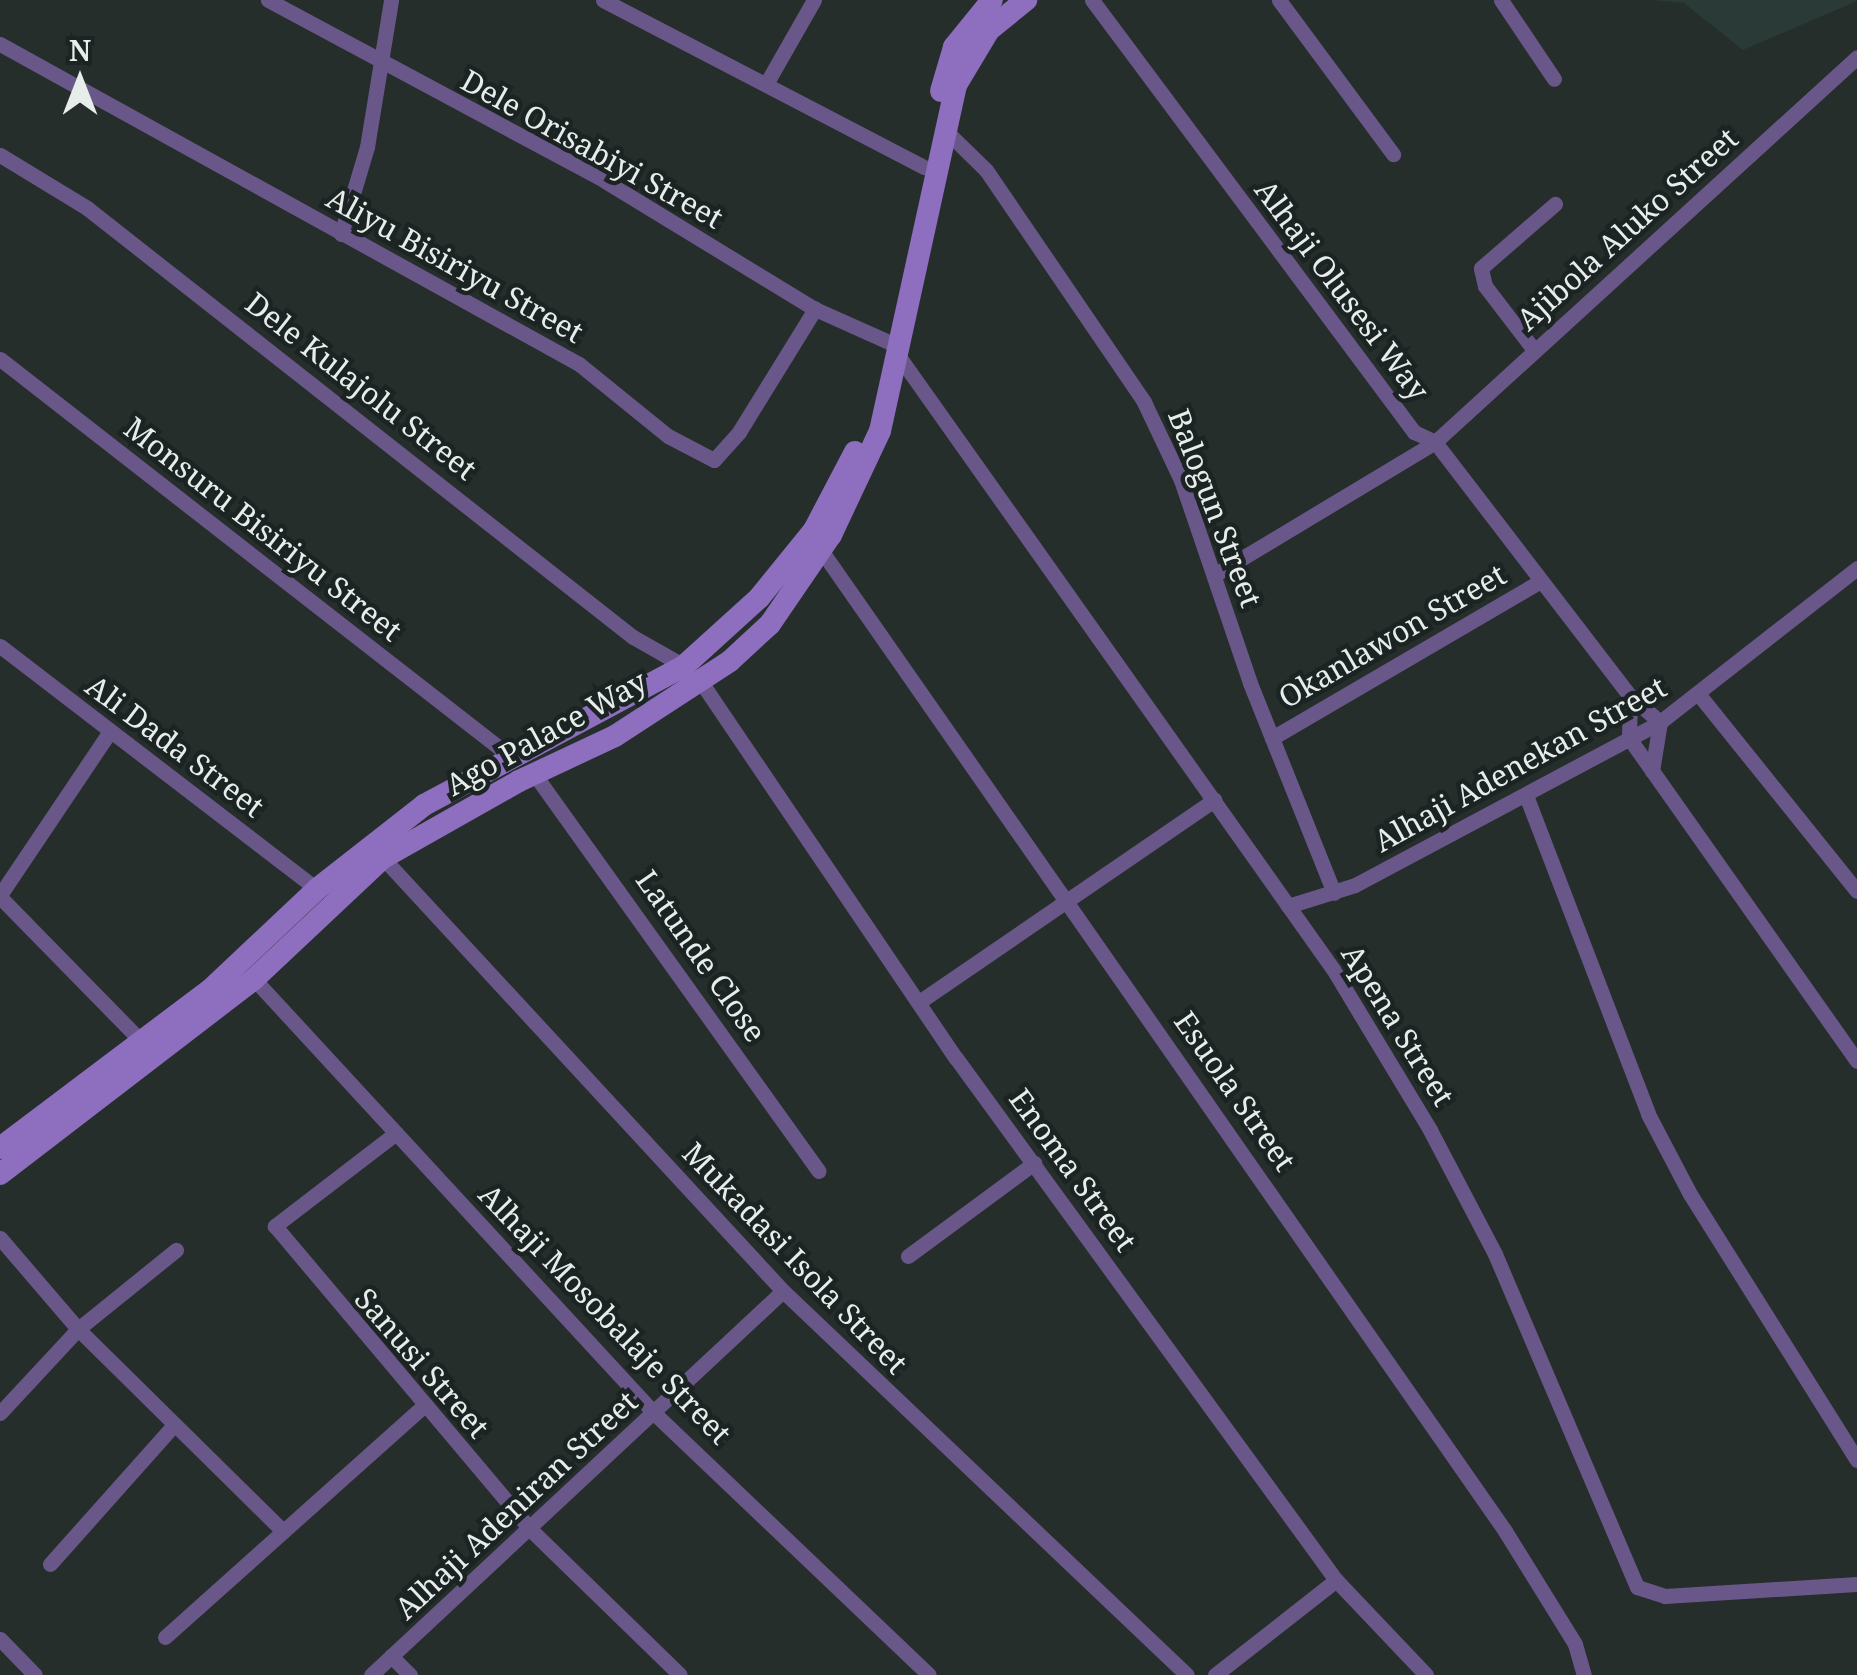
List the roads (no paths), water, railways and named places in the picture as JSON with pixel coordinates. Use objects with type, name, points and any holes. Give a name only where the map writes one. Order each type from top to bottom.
[{"type":"main road","name":"Ago Palace Way","points":[[0,1174],[254,979],[384,858],[615,736],[692,672],[759,598],[814,530],[863,436],[895,350],[924,167],[954,47],[992,0]]},
{"type":"main road","name":"Ago Palace Way","points":[[0,1148],[260,947],[317,889],[424,804],[511,757],[692,672],[770,624],[821,550],[864,470],[945,130],[975,48],[1026,0]]},
{"type":"main road","points":[[441,825],[446,792]]},
{"type":"main road","points":[[424,804],[441,825]]},
{"type":"street","name":"Dele Orisabiyi Street","points":[[268,0],[380,64],[605,181],[815,309],[895,350]]},
{"type":"street","points":[[341,234],[354,205],[391,0]]},
{"type":"street","points":[[604,0],[924,167]]},
{"type":"street","points":[[766,84],[814,0]]},
{"type":"street","name":"Alhaji Olusesi Way","points":[[1092,0],[1414,432],[1435,442],[1630,696],[1660,722]]},
{"type":"street","points":[[1279,0],[1393,154]]},
{"type":"street","points":[[1501,0],[1554,79]]},
{"type":"street","name":"Aliyu Bisiriyu Street","points":[[0,44],[579,364],[652,424],[714,460],[739,432],[815,309]]},
{"type":"street","name":"Ajibola Aluko Street","points":[[1214,575],[1435,442],[1857,57]]},
{"type":"street","name":"Balogun Street","points":[[945,130],[986,170],[1144,402],[1181,480],[1272,738],[1334,893]]},
{"type":"street","name":"Dele Kulajolu Street","points":[[0,156],[101,218],[633,638],[692,672]]},
{"type":"street","points":[[1534,350],[1485,286],[1481,268],[1555,204]]},
{"type":"street","name":"Apena Street","points":[[895,350],[1288,906],[1430,1130],[1495,1254],[1638,1587],[1665,1596],[1857,1584]]},
{"type":"street","name":"Monsuru Bisiriyu Street","points":[[0,359],[490,746],[511,757]]},
{"type":"street","name":"Esuola Street","points":[[821,550],[1505,1531],[1575,1644],[1584,1675]]},
{"type":"street","name":"Alhaji Adenekan Street","points":[[1288,906],[1334,893],[1527,798],[1660,722],[1700,696],[1857,568]]},
{"type":"street","name":"Okanlawon Street","points":[[1272,738],[1539,582]]},
{"type":"street","name":"Ali Dada Street","points":[[0,646],[317,889]]},
{"type":"street","name":"Enoma Street","points":[[692,672],[919,1002],[1336,1580],[1426,1675]]},
{"type":"street","points":[[1630,696],[1629,738],[1857,1061]]},
{"type":"street","points":[[1700,696],[1857,890]]},
{"type":"street","points":[[1652,771],[1660,722]]},
{"type":"street","points":[[110,732],[0,896],[142,1042]]},
{"type":"street","name":"Latunde Close","points":[[536,775],[818,1171]]},
{"type":"street","points":[[1527,798],[1648,1114],[1690,1194],[1857,1460]]},
{"type":"street","points":[[919,1002],[1214,800]]},
{"type":"street","name":"Mukadasi Isola Street","points":[[384,858],[783,1291],[1187,1675]]},
{"type":"street","name":"Alhaji Mosobalaje Street","points":[[254,979],[656,1414],[928,1675]]},
{"type":"street","name":"Sanusi Street","points":[[396,1133],[275,1226],[422,1407],[532,1531],[680,1675]]},
{"type":"street","points":[[908,1256],[1034,1162]]},
{"type":"street","points":[[0,1238],[78,1329],[282,1531]]},
{"type":"street","points":[[0,1413],[78,1329],[176,1250]]},
{"type":"street","name":"Alhaji Adeniran Street","points":[[372,1675],[532,1531],[783,1291]]},
{"type":"street","points":[[164,1638],[422,1407]]},
{"type":"street","points":[[50,1564],[174,1424]]},
{"type":"street","points":[[1215,1675],[1336,1580]]},
{"type":"street","points":[[0,1639],[35,1675]]},
{"type":"street","points":[[391,1656],[410,1675]]}]
